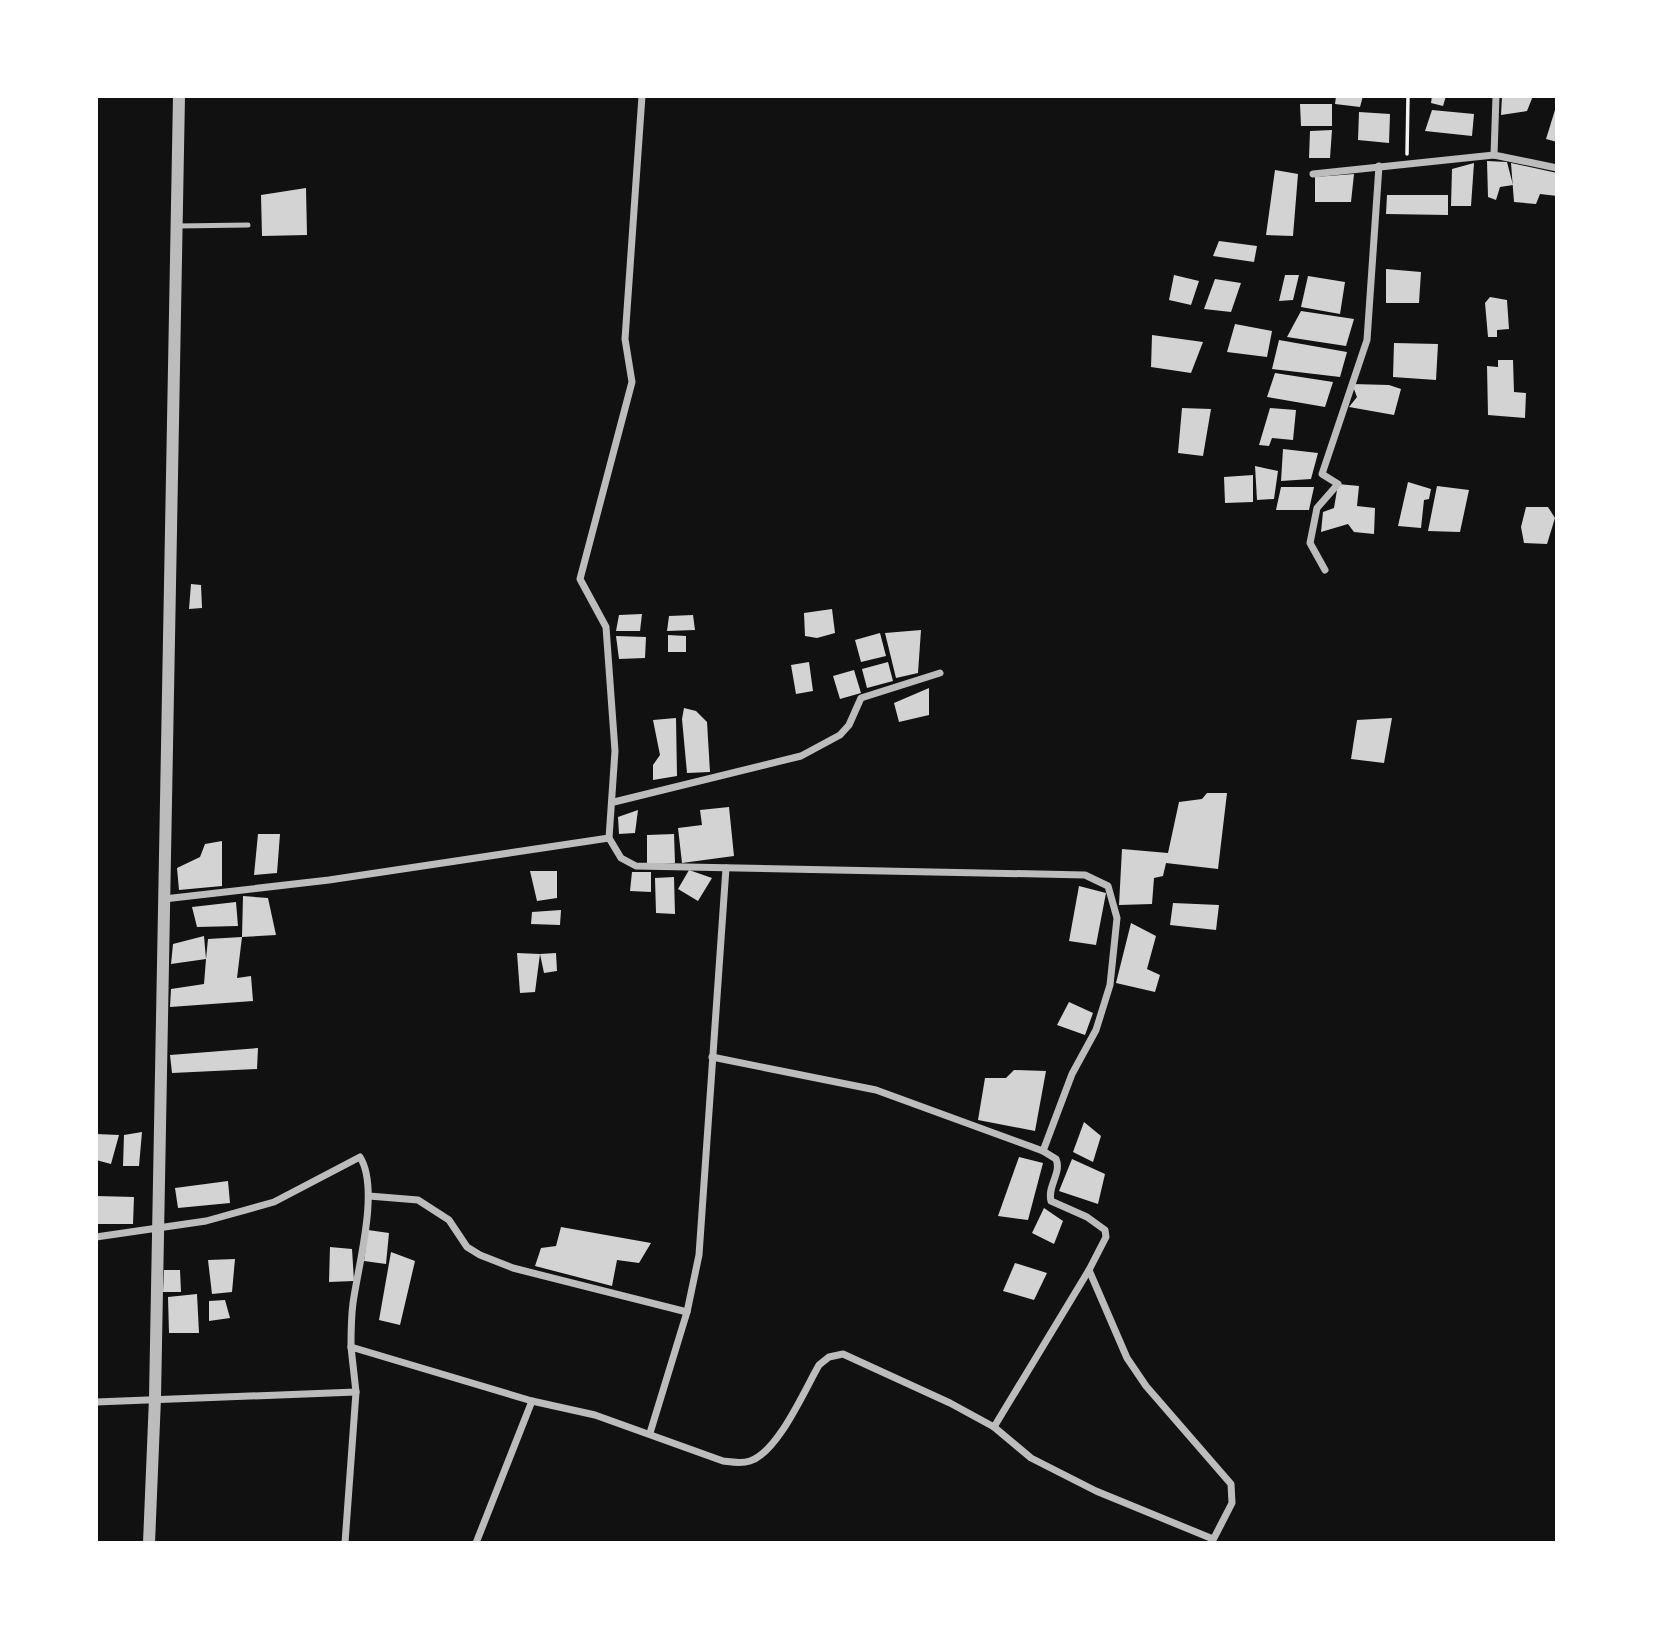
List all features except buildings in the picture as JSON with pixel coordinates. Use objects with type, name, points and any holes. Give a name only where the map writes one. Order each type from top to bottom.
[{"type":"street","points":[[149,1543],[155,1398],[162,900],[179,96]]},
{"type":"street","points":[[642,96],[625,339],[632,383],[580,579],[606,626],[615,751],[614,802],[609,838],[621,858],[636,866],[1085,875],[1108,886],[1117,918],[1110,985],[1096,1030],[1073,1074],[1043,1151]]},
{"type":"street","points":[[1494,155],[1496,96]]},
{"type":"street","points":[[1313,174],[1494,155],[1557,168]]},
{"type":"street","points":[[1325,570],[1310,543],[1317,508],[1338,484],[1322,474],[1367,340],[1379,166]]},
{"type":"street","points":[[614,802],[801,756],[840,735],[849,724],[861,698],[940,673]]},
{"type":"street","points":[[162,900],[329,880],[609,838]]},
{"type":"street","points":[[650,1433],[687,1312],[699,1255],[726,868]]},
{"type":"street","points":[[712,1057],[876,1090],[1043,1151],[1056,1159],[1059,1166],[1049,1195],[1051,1201],[1087,1217],[1105,1230],[1106,1237],[1089,1270],[994,1427]]},
{"type":"street","points":[[96,1237],[206,1221],[275,1202],[356,1156],[360,1157],[366,1171],[369,1196],[352,1308],[351,1348],[356,1392],[345,1543]]},
{"type":"street","points":[[369,1196],[418,1200],[449,1220],[467,1247],[513,1268],[687,1312]]},
{"type":"street","points":[[351,1348],[532,1401],[595,1415],[723,1461],[751,1461],[770,1449],[819,1365],[838,1354],[852,1357],[994,1427],[1031,1458],[1096,1491],[1212,1541],[1232,1503],[1231,1484],[1146,1386],[1127,1358],[1089,1270]]},
{"type":"street","points":[[96,1402],[356,1392]]},
{"type":"street","points":[[476,1543],[532,1401]]},
{"type":"lane","points":[[176,226],[248,225]]},
{"type":"path","points":[[1407,163],[1408,96]]}]
